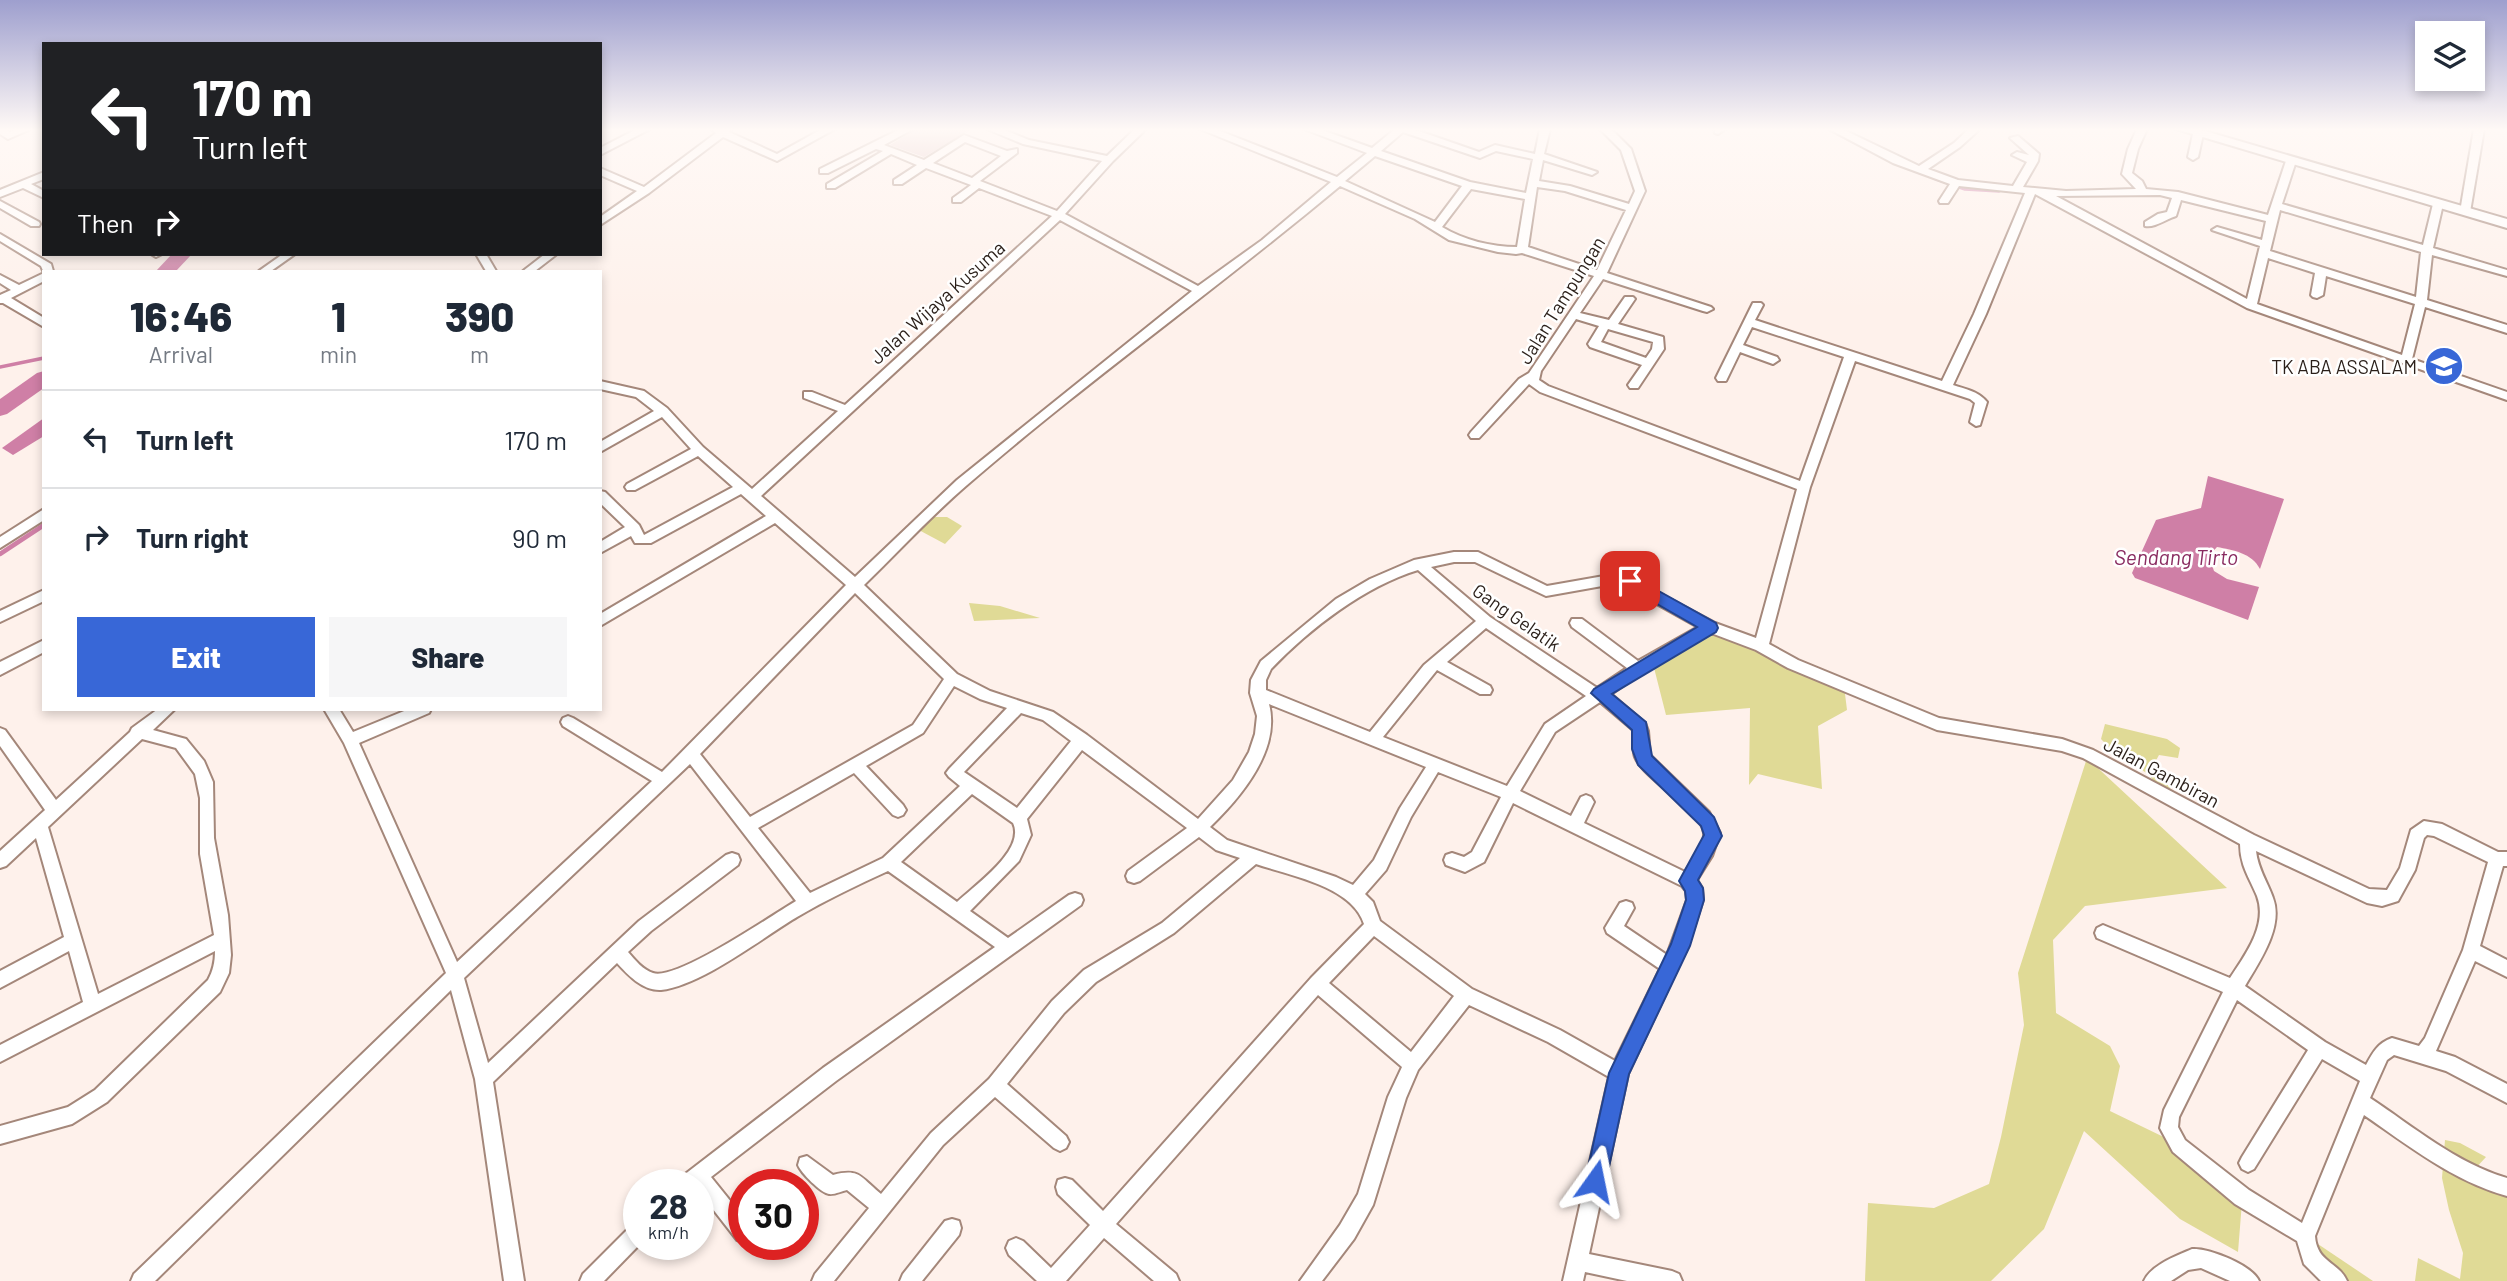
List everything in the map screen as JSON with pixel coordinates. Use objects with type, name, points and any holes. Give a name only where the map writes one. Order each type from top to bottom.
[{"type":"main road","points":[[2386,189],[2507,224]]},
{"type":"street","points":[[640,189],[645,191]]},
{"type":"street","points":[[602,221],[648,189]]},
{"type":"street","points":[[957,200],[969,189]]},
{"type":"street","points":[[990,189],[1059,215],[1199,291]]},
{"type":"street","name":"Jalan Wijaya Kusuma","points":[[634,528],[640,540],[646,540],[748,492],[846,410],[1059,215],[1082,189]]},
{"type":"street","points":[[141,1281],[455,975],[691,754],[855,585],[961,483],[1199,291],[1332,189]]},
{"type":"street","points":[[1355,189],[1459,240],[1507,251],[1522,249],[1707,309]]},
{"type":"street","points":[[1437,227],[1465,189]]},
{"type":"street","points":[[1488,189],[1530,197]]},
{"type":"street","points":[[1522,249],[1532,189]]},
{"type":"street","points":[[1569,189],[1632,208]]},
{"type":"street","name":"Jalan Tampungan","points":[[1640,189],[1600,276],[1532,376],[1536,384],[1804,487]]},
{"type":"street","points":[[1944,201],[1953,189]]},
{"type":"street","points":[[1997,189],[2178,195],[2272,219]]},
{"type":"street","points":[[2251,306],[2282,189]]},
{"type":"street","points":[[2465,212],[2469,189]]},
{"type":"street","points":[[2037,192],[2251,306],[2507,396]]},
{"type":"street","points":[[1946,386],[2037,192]]},
{"type":"street","points":[[2149,224],[2164,215],[2172,214],[2178,195]]},
{"type":"street","points":[[0,204],[35,224]]},
{"type":"street","points":[[2406,361],[2421,302],[2427,250],[2438,204]]},
{"type":"street","points":[[2276,206],[2507,273]]},
{"type":"street","points":[[2217,230],[2322,270],[2507,329]]},
{"type":"street","points":[[0,237],[46,264],[48,270]]},
{"type":"street","points":[[266,270],[287,256]]},
{"type":"street","points":[[529,270],[549,256]]},
{"type":"street","points":[[2317,295],[2322,270]]},
{"type":"street","points":[[1,299],[42,277]]},
{"type":"street","points":[[0,278],[19,290]]},
{"type":"street","points":[[1,299],[42,322]]},
{"type":"street","points":[[1629,299],[1594,344],[1648,363]]},
{"type":"street","points":[[1722,378],[1757,305]]},
{"type":"street","points":[[1575,314],[1659,340],[1658,349],[1634,385]]},
{"type":"street","points":[[1751,321],[1974,396],[1981,402],[1976,422]]},
{"type":"street","points":[[1737,347],[1773,360]]},
{"type":"street","points":[[1761,646],[1804,487],[1851,354]]},
{"type":"street","points":[[1475,435],[1523,382],[1532,376]]},
{"type":"street","points":[[602,385],[640,394],[663,411],[699,450],[855,585],[952,678],[985,695],[1048,716],[1222,845],[1253,858],[1336,884],[1355,895],[1367,907],[1373,926],[1466,995],[1554,1037],[1619,1073]]},
{"type":"street","points":[[808,395],[846,410]]},
{"type":"street","points":[[602,447],[663,411]]},
{"type":"street","points":[[631,487],[699,450]]},
{"type":"street","points":[[602,497],[634,528],[602,547]]},
{"type":"street","points":[[0,543],[42,515]]},
{"type":"street","points":[[602,620],[776,516]]},
{"type":"street","name":"Jalan Gambiran","points":[[1257,693],[1261,673],[1329,609],[1373,581],[1419,564],[1456,556],[1478,557],[1538,589],[1621,578],[1710,628],[1761,646],[1793,664],[1937,724],[2062,745],[2088,754],[2248,839],[2368,896],[2382,899],[2392,896],[2407,870],[2417,835],[2424,828],[2436,829],[2502,859]]},
{"type":"street","name":"Gang Gelatik","points":[[1419,564],[1485,621],[1598,694],[1640,727],[1644,760],[1689,802],[1712,828],[1713,836],[1688,881]]},
{"type":"street","points":[[0,617],[42,595]]},
{"type":"street","points":[[1372,740],[1414,686],[1436,663],[1485,621]]},
{"type":"street","points":[[1577,623],[1638,669]]},
{"type":"street","points":[[1452,860],[1465,865],[1478,857],[1510,794],[1550,728],[1638,669],[1710,628]]},
{"type":"street","points":[[0,669],[42,646]]},
{"type":"street","points":[[1436,663],[1485,690]]},
{"type":"street","points":[[748,825],[918,729],[952,678]]},
{"type":"street","points":[[1257,693],[1510,794],[1688,881],[1694,888],[1695,900],[1680,946],[1619,1073],[1573,1281]]},
{"type":"street","points":[[1134,876],[1199,830],[1240,784],[1257,750],[1264,715],[1257,693]]},
{"type":"street","points":[[958,911],[1014,856],[1021,845],[1024,832],[1017,818],[954,773],[1018,706]]},
{"type":"street","points":[[0,861],[159,711]]},
{"type":"street","points":[[332,711],[350,740],[455,975],[484,1079],[514,1281]]},
{"type":"street","points":[[350,740],[419,711]]},
{"type":"street","points":[[568,722],[663,780]]},
{"type":"street","points":[[0,1135],[72,1115],[101,1096],[220,978],[222,939],[206,839],[207,798],[202,772],[181,743],[137,732]]},
{"type":"street","points":[[0,734],[54,810]]},
{"type":"street","points":[[1017,818],[1082,739]]},
{"type":"street","points":[[691,754],[808,903]]},
{"type":"street","points":[[1355,895],[1380,865],[1405,813],[1436,763]]},
{"type":"street","points":[[855,764],[898,810]]},
{"type":"street","points":[[617,952],[648,979],[658,982],[690,972],[808,903],[890,863],[971,785]]},
{"type":"street","points":[[1575,824],[1586,802]]},
{"type":"street","points":[[40,825],[93,1006]]},
{"type":"street","points":[[2248,839],[2247,859],[2269,908],[2268,919],[2246,970],[2234,988],[2170,1116],[2169,1128],[2179,1146],[2242,1197],[2306,1236]]},
{"type":"street","points":[[822,1281],[937,1139],[995,1086],[1058,1007],[1090,976],[1168,928],[1253,858]]},
{"type":"street","points":[[2422,1056],[2431,1044],[2470,950],[2502,859]]},
{"type":"street","points":[[484,1079],[645,926],[733,860]]},
{"type":"street","points":[[890,863],[1008,947]]},
{"type":"street","points":[[707,1169],[876,1040],[1075,900]]},
{"type":"street","points":[[1626,908],[1614,928],[1670,965]]},
{"type":"street","points":[[1016,1248],[1052,1281],[1317,984],[1373,926]]},
{"type":"street","points":[[2104,933],[2234,988],[2319,1048],[2370,1077]]},
{"type":"street","points":[[0,1054],[222,939]]},
{"type":"street","points":[[0,980],[74,940]]},
{"type":"street","points":[[2470,950],[2507,970]]},
{"type":"street","points":[[1317,984],[1412,1064]]},
{"type":"street","points":[[1310,1281],[1348,1232],[1366,1198],[1397,1097],[1412,1064],[1466,995]]},
{"type":"street","points":[[2330,1279],[2307,1253],[2306,1236],[2381,1054],[2392,1046],[2449,1063],[2507,1094]]},
{"type":"street","points":[[2248,1163],[2319,1048]]},
{"type":"street","points":[[995,1086],[1060,1142]]},
{"type":"street","points":[[2360,1102],[2456,1165],[2481,1179],[2507,1187]]},
{"type":"street","points":[[807,1165],[830,1185],[846,1180],[855,1182],[881,1206]]},
{"type":"street","points":[[1066,1187],[1103,1225],[1169,1281]]},
{"type":"street","points":[[714,1202],[728,1216]]},
{"type":"street","points":[[910,1281],[952,1228]]},
{"type":"street","points":[[590,1281],[623,1248]]},
{"type":"street","points":[[2154,1281],[2185,1259],[2199,1257],[2249,1281]]},
{"type":"street","points":[[1578,1261],[1672,1281]]},
{"type":"shaded area","points":[[930,517],[947,517],[962,526],[945,544],[917,529]]},
{"type":"shaded area","points":[[969,603],[1000,606],[1040,618],[974,621]]},
{"type":"shaded area","points":[[1707,630],[1844,686],[1847,710],[1818,726],[1822,789],[1758,774],[1749,785],[1750,708],[1666,715],[1652,660]]},
{"type":"shaded area","points":[[2105,724],[2167,739],[2180,748],[2178,758],[2159,755],[2153,766],[2168,773],[2174,782],[2170,789],[2187,803],[2165,794],[2148,774],[2113,751],[2101,739]]},
{"type":"shaded area","points":[[2087,758],[2227,888],[2085,906],[2053,940],[2056,1013],[2110,1046],[2120,1066],[2110,1111],[2174,1142],[2242,1202],[2238,1252],[2180,1219],[2084,1131],[2044,1229],[1991,1281],[1865,1281],[1868,1203],[1934,1208],[1989,1184],[2024,1025],[2018,973]]},
{"type":"shaded area","points":[[2445,1140],[2460,1143],[2486,1157],[2473,1171],[2507,1182],[2507,1281],[2415,1281],[2418,1258],[2460,1279],[2463,1253],[2442,1178]]},
{"type":"shaded area","points":[[2306,1236],[2373,1281],[2339,1281]]},
{"type":"water","points":[[42,419],[42,437],[13,455],[2,448]]},
{"type":"water","name":"Sendang Tirto","points":[[2208,476],[2284,499],[2260,569],[2252,559],[2229,549],[2217,547],[2209,556],[2214,571],[2227,579],[2259,587],[2248,620],[2135,578],[2132,573],[2156,520],[2201,508]]},
{"type":"waterway","points":[[1964,189],[1999,191]]},
{"type":"waterway","points":[[166,270],[181,256]]},
{"type":"waterway","points":[[0,367],[42,358]]},
{"type":"waterway","points":[[0,409],[42,379]]},
{"type":"waterway","points":[[0,554],[42,526]]},
{"type":"place","name":"TK ABA ASSALAM","points":[[2444,366]]},
{"type":"route","points":[[1595,1181],[1619,1073],[1680,946],[1695,900],[1694,888],[1688,881],[1713,836],[1708,822],[1644,760],[1641,754],[1640,727],[1600,693],[1651,660],[1710,628],[1630,581]]}]
